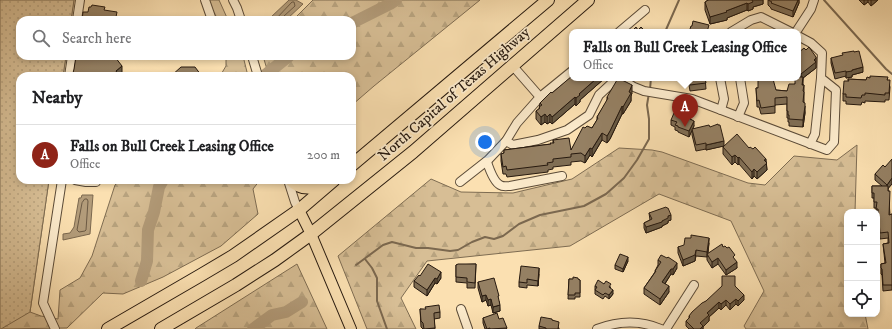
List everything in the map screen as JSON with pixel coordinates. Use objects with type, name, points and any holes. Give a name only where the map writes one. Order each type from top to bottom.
[{"type":"highway","name":"North Capital of Texas Highway","points":[[356,162],[548,0]]},
{"type":"highway","name":"North Capital of Texas Highway","points":[[161,329],[236,285],[275,260],[311,234],[412,152],[588,0]]},
{"type":"highway","points":[[294,184],[300,187],[308,188],[319,187],[327,184]]},
{"type":"highway","points":[[108,329],[214,268],[263,236],[299,210],[330,184]]},
{"type":"main road","points":[[299,210],[352,329]]},
{"type":"street","points":[[78,16],[80,0]]},
{"type":"street","points":[[205,0],[211,16]]},
{"type":"street","points":[[233,0],[240,16]]},
{"type":"street","points":[[798,29],[811,9],[814,0]]},
{"type":"street","points":[[623,29],[645,10]]},
{"type":"street","points":[[736,29],[751,20],[761,17],[777,29]]},
{"type":"street","points":[[801,38],[811,43],[822,53],[815,134],[810,144]]},
{"type":"street","points":[[70,72],[71,60]]},
{"type":"street","points":[[253,60],[257,72]]},
{"type":"street","points":[[512,65],[540,97]]},
{"type":"street","points":[[460,182],[486,162],[506,141],[517,123],[540,97],[569,73]]},
{"type":"street","points":[[625,81],[644,91],[692,99],[827,150],[834,142],[836,90],[820,78]]},
{"type":"street","points":[[506,141],[513,145],[538,140],[567,130],[589,115],[599,95],[613,82],[618,81]]},
{"type":"street","points":[[721,81],[724,99],[721,110]]},
{"type":"street","points":[[738,117],[744,103],[740,81]]},
{"type":"street","points":[[486,162],[495,181],[499,185],[503,186],[562,176]]},
{"type":"street","points":[[55,329],[43,303],[61,184]]},
{"type":"street","points":[[291,184],[295,202],[299,210]]},
{"type":"street","points":[[666,329],[694,285]]},
{"type":"street","points":[[461,309],[468,329]]},
{"type":"street","points":[[597,329],[610,324],[631,322],[661,329]]},
{"type":"green space","points":[[0,0],[74,0],[72,16],[16,16],[16,60],[65,60],[64,72],[16,72],[16,184],[48,184],[30,312],[41,316],[58,319],[60,290],[80,278],[92,256],[116,184],[257,184],[253,189],[258,214],[221,246],[163,277],[123,294],[103,293],[67,328],[0,329]]},
{"type":"green space","points":[[0,0],[74,0],[72,16],[16,16],[16,60],[65,60],[64,72],[16,72],[16,184],[48,184],[30,312],[0,329]]},
{"type":"green space","points":[[208,0],[219,0],[226,16],[214,16]]},
{"type":"green space","points":[[313,0],[480,0],[356,102],[356,72],[268,72],[264,60],[356,60],[356,16],[297,16]]},
{"type":"green space","points":[[226,60],[244,60],[247,72],[222,72],[226,66]]},
{"type":"green space","points":[[857,145],[855,209],[844,209],[844,317],[866,317],[868,329],[746,329],[744,326],[764,291],[731,221],[659,194],[570,246],[427,261],[401,298],[416,329],[367,329],[338,256],[431,179],[461,192],[513,193],[572,179],[619,148],[662,152],[748,183],[765,185],[794,156],[837,160]]},
{"type":"green space","points":[[297,264],[327,329],[195,329],[196,328]]},
{"type":"water","points":[[289,0],[296,0],[303,4],[290,16],[272,16]]},
{"type":"water","points":[[82,195],[93,195],[90,234],[63,240],[63,234],[70,233],[74,227],[79,198],[81,198]]},
{"type":"building","points":[[709,0],[752,0],[753,2],[710,17],[705,2]]},
{"type":"building","points":[[768,0],[798,0],[793,11],[771,3],[772,2]]},
{"type":"building","points":[[92,5],[105,7],[104,10],[117,12],[116,16],[82,16],[83,12],[88,12],[89,7]]},
{"type":"building","points":[[693,21],[709,25],[708,29],[690,29]]},
{"type":"building","points":[[809,47],[816,57],[814,60],[816,62],[801,74],[801,50],[804,48],[806,50]]},
{"type":"building","points":[[859,51],[863,67],[852,71],[835,73],[831,58],[843,55],[842,53]]},
{"type":"building","points":[[75,60],[117,60],[122,66],[117,72],[73,72]]},
{"type":"building","points":[[181,67],[195,67],[199,72],[175,72]]},
{"type":"building","points":[[870,76],[888,77],[887,80],[890,80],[889,93],[885,93],[885,95],[865,93],[865,95],[862,95],[861,98],[846,97],[846,94],[843,94],[844,81],[849,81],[848,79],[866,80],[867,77],[870,78]]},
{"type":"building","points":[[801,77],[803,77],[803,102],[805,103],[805,106],[803,120],[789,119],[787,111],[787,97],[775,98],[775,106],[761,108],[759,100],[757,101],[756,88],[758,88],[758,81],[774,81],[776,90],[787,91],[789,84],[795,84],[795,81],[801,81]]},
{"type":"building","points":[[569,79],[569,81],[594,81],[579,94],[580,95],[576,98],[575,97],[552,117],[550,114],[547,117],[545,114],[541,117],[536,111],[542,105],[540,103],[551,92],[552,93]]},
{"type":"building","points":[[616,81],[624,81],[632,85],[629,92],[631,93],[623,107],[622,106],[607,136],[602,133],[592,149],[590,148],[585,156],[581,153],[571,154],[571,157],[553,159],[553,162],[547,163],[548,165],[507,170],[506,166],[503,167],[501,154],[504,153],[504,150],[551,144],[550,143],[554,143],[553,140],[569,138],[571,150],[583,127],[585,128],[587,126],[592,128],[608,98],[607,97]]},
{"type":"building","points":[[689,81],[706,81],[706,83],[690,85]]},
{"type":"building","points":[[674,113],[682,117],[684,113],[692,116],[690,119],[694,121],[689,131],[675,125],[677,122],[671,120]]},
{"type":"building","points":[[718,124],[720,125],[724,141],[706,145],[706,143],[696,145],[692,129],[709,125],[710,127]]},
{"type":"building","points":[[737,134],[749,148],[750,147],[753,149],[755,147],[766,159],[764,160],[767,163],[757,172],[754,169],[752,172],[739,157],[738,158],[735,155],[732,157],[723,147]]},
{"type":"building","points":[[892,159],[892,178],[887,185],[875,174],[883,165],[885,167]]},
{"type":"building","points":[[872,186],[888,186],[888,191],[890,191],[889,215],[892,214],[892,285],[883,285],[881,264],[886,263],[883,244],[889,243],[888,232],[880,233],[880,209],[876,209],[877,202],[874,202],[874,193],[872,193]]},
{"type":"building","points":[[666,207],[671,215],[668,216],[668,218],[662,222],[646,227],[644,223],[652,219],[649,213]]},
{"type":"building","points":[[691,235],[709,238],[707,252],[696,250],[695,255],[683,260],[678,247],[684,245],[685,238],[691,238]]},
{"type":"building","points":[[722,244],[723,247],[729,247],[735,255],[733,257],[737,262],[726,270],[718,258],[712,262],[707,254]]},
{"type":"building","points":[[620,254],[628,257],[623,269],[615,265]]},
{"type":"building","points":[[661,255],[667,258],[668,257],[677,263],[662,282],[669,286],[660,299],[644,288],[661,262],[658,260]]},
{"type":"building","points":[[428,264],[441,272],[427,290],[414,281],[419,275],[420,276]]},
{"type":"building","points":[[476,264],[475,283],[467,282],[467,278],[456,277],[456,265]]},
{"type":"building","points":[[521,266],[539,268],[538,281],[527,279],[527,283],[519,282]]},
{"type":"building","points":[[722,276],[735,276],[735,286],[744,295],[738,301],[736,299],[730,304],[726,300],[721,304],[719,302],[707,313],[709,315],[700,323],[703,326],[700,329],[694,329],[686,321],[692,312],[722,286]]},
{"type":"building","points":[[573,277],[580,280],[580,293],[568,295],[569,279],[573,279]]},
{"type":"building","points":[[494,278],[500,305],[493,307],[491,299],[488,300],[486,295],[482,296],[478,282]]},
{"type":"building","points":[[598,280],[604,284],[606,281],[611,284],[609,287],[613,290],[609,295],[605,293],[603,295],[595,290]]},
{"type":"building","points":[[439,305],[440,312],[434,313],[435,328],[424,329],[421,321],[420,309],[426,309],[425,307]]},
{"type":"building","points":[[497,313],[499,319],[503,318],[507,328],[487,329],[483,318]]},
{"type":"building","points":[[541,317],[559,322],[558,329],[546,329],[539,326]]},
{"type":"waterway","points":[[356,21],[396,0]]},
{"type":"waterway","points":[[666,29],[679,0]]},
{"type":"waterway","points":[[824,0],[892,74]]},
{"type":"waterway","points":[[269,72],[284,60]]},
{"type":"waterway","points":[[650,89],[651,81]]},
{"type":"waterway","points":[[356,265],[383,245],[392,242],[416,248],[450,251],[458,250],[485,237],[494,239],[503,236],[519,224],[540,215],[584,206],[606,194],[624,178],[637,160],[649,139],[647,105],[649,93]]},
{"type":"waterway","points":[[141,281],[147,261],[148,230],[161,184]]},
{"type":"waterway","points":[[365,259],[377,278],[377,301],[387,329]]},
{"type":"waterway","points":[[253,329],[272,315],[286,312],[302,302]]},
{"type":"place","name":"Falls on Bull Creek Leasing Office","points":[[685,127]]}]
